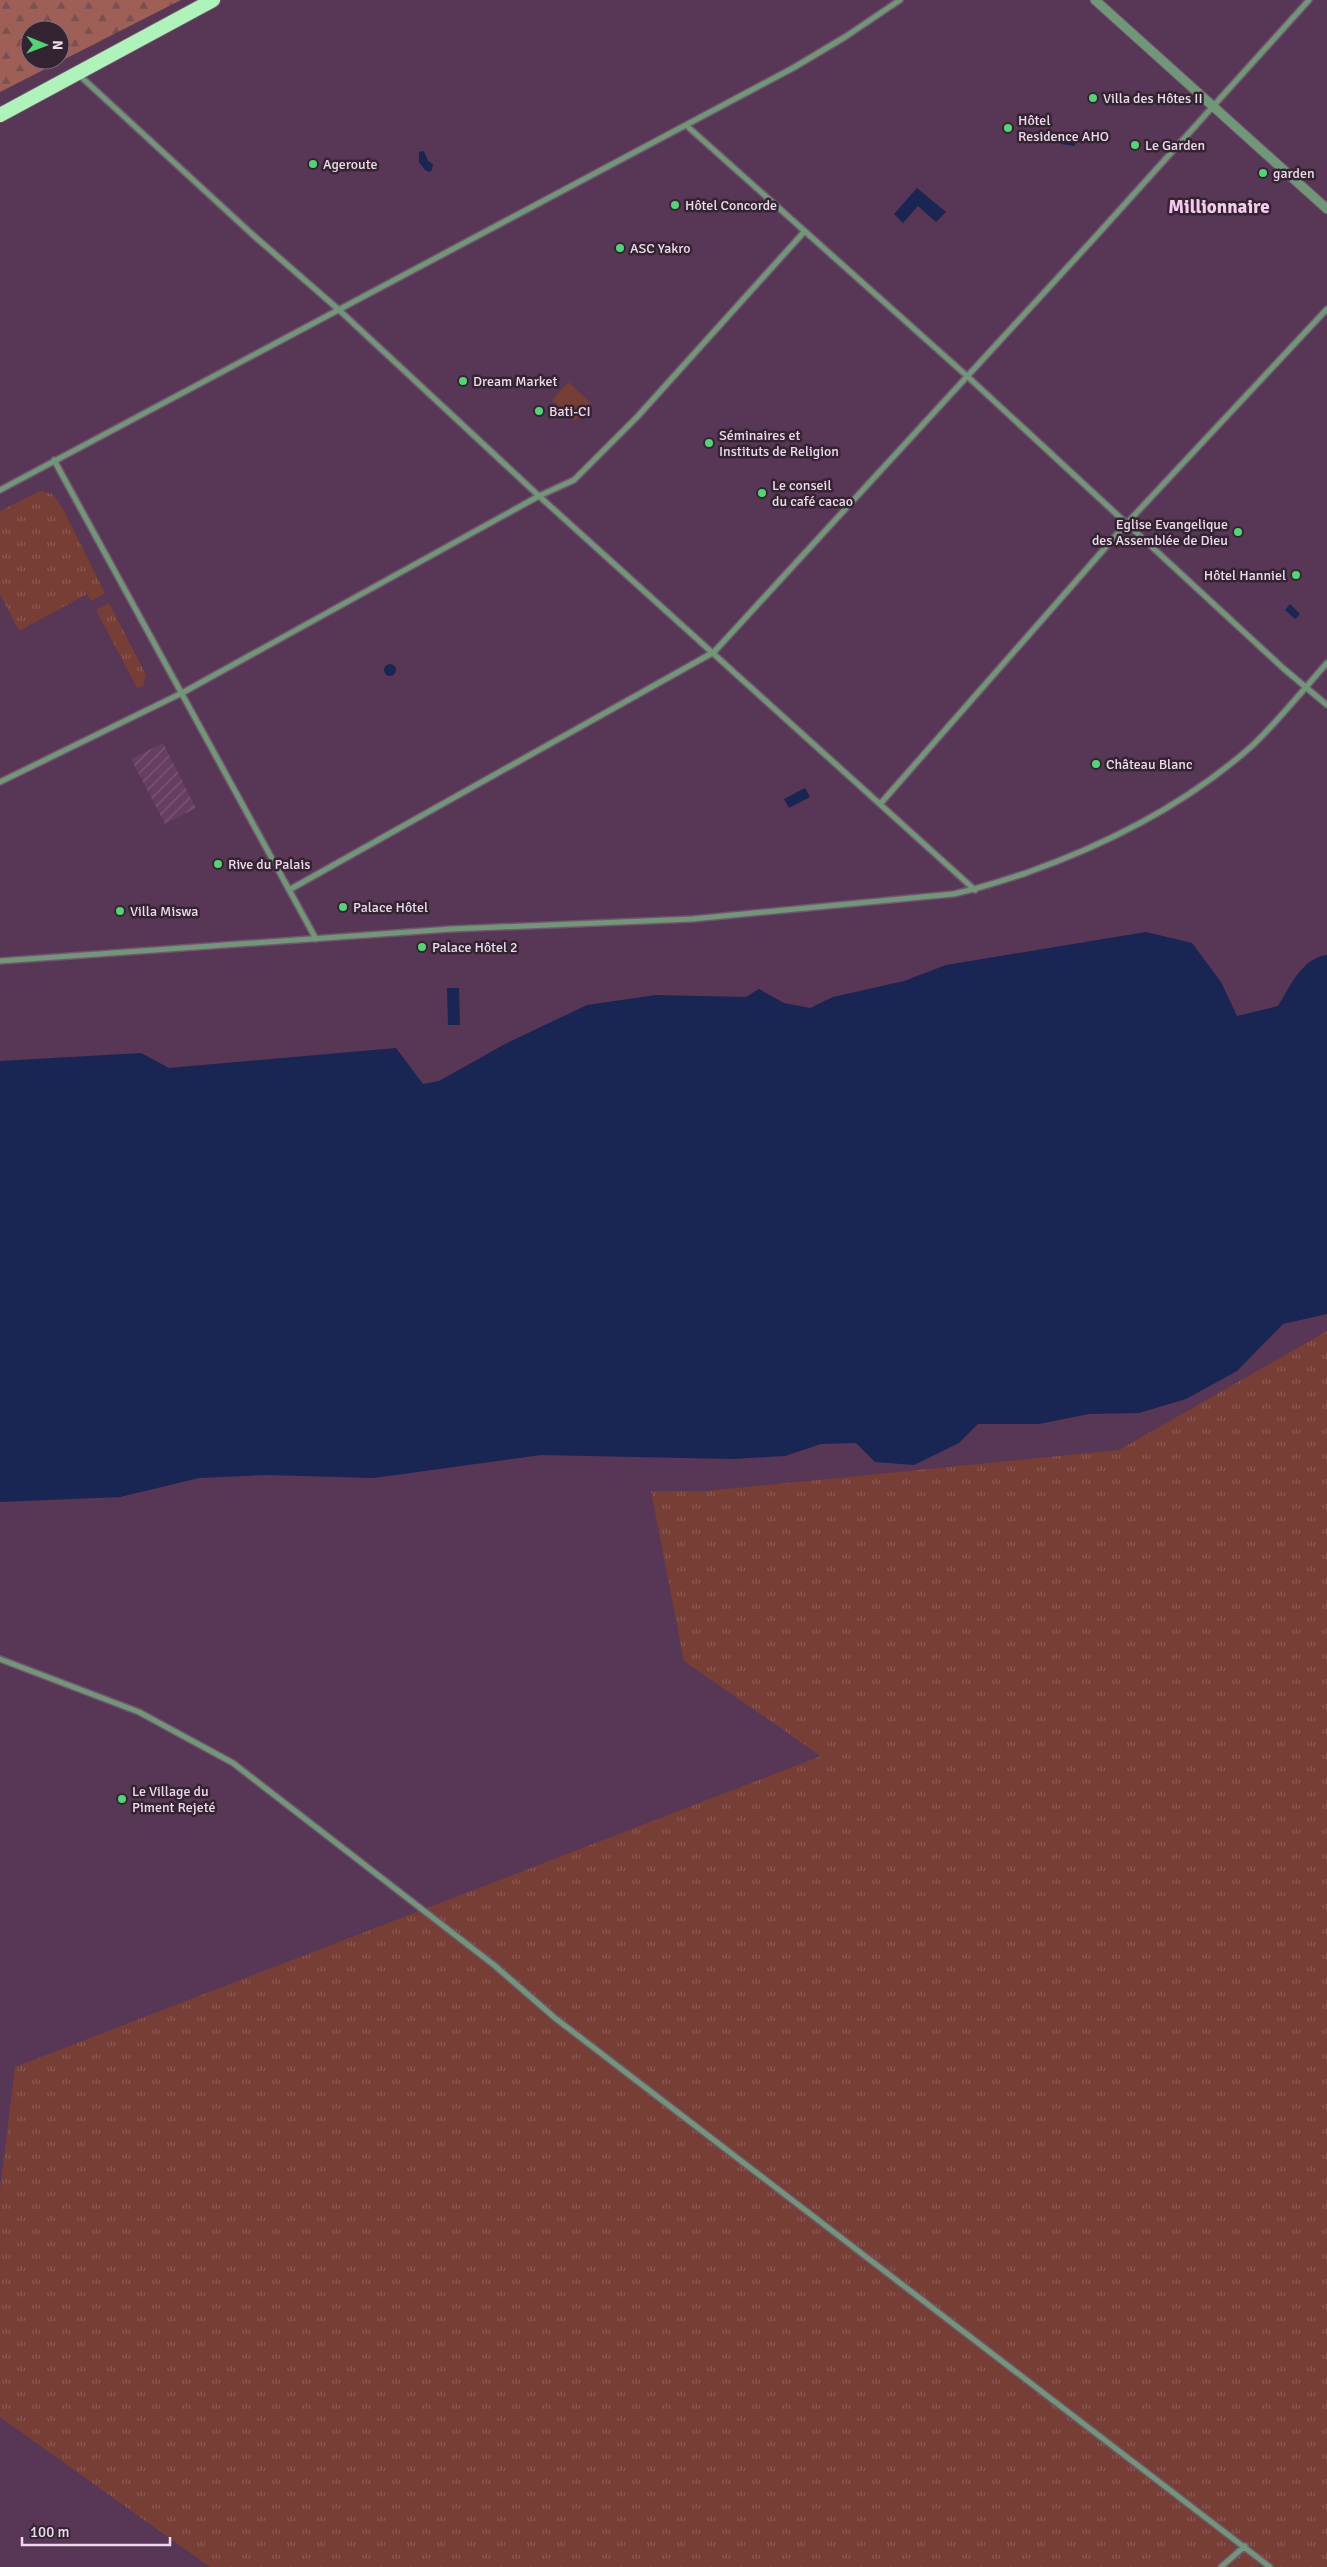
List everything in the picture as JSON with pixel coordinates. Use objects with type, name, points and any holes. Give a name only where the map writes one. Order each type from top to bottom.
[{"type":"highway","points":[[0,115],[213,0]]},
{"type":"street","points":[[0,490],[338,309],[687,126],[793,68],[845,37],[900,0]]},
{"type":"street","points":[[1095,0],[1327,208]]},
{"type":"street","points":[[289,890],[714,652],[1309,0]]},
{"type":"street","points":[[78,73],[253,235],[338,309],[539,496],[714,652],[975,890]]},
{"type":"street","points":[[687,126],[967,376],[1327,705]]},
{"type":"street","points":[[0,782],[182,693],[539,496],[574,480],[631,423],[804,232]]},
{"type":"street","points":[[881,803],[1127,523],[1327,309]]},
{"type":"street","points":[[54,460],[316,939]]},
{"type":"street","points":[[0,961],[451,929],[692,919],[953,894],[975,890],[1072,857],[1133,828],[1180,800],[1253,745],[1327,663]]},
{"type":"street","points":[[0,1659],[140,1712],[232,1763],[494,1965],[555,2018],[1270,2567]]},
{"type":"street","points":[[1221,2567],[1245,2546]]},
{"type":"shaded area","points":[[163,743],[196,808],[165,824],[131,759]]},
{"type":"green space","points":[[0,0],[181,0],[70,56],[70,20],[20,20],[20,70],[43,70],[0,92]]},
{"type":"green space","points":[[568,382],[591,403],[575,421],[552,400]]},
{"type":"green space","points":[[40,491],[52,494],[62,507],[105,593],[91,601],[87,594],[19,631],[0,594],[0,511]]},
{"type":"green space","points":[[109,603],[146,675],[143,686],[137,688],[96,610]]},
{"type":"green space","points":[[1327,1331],[1327,2567],[210,2567],[0,2417],[0,2190],[15,2067],[821,1756],[684,1661],[651,1491],[706,1491],[1119,1450]]},
{"type":"water","points":[[1065,136],[1074,139],[1075,146],[1061,144],[1061,137]]},
{"type":"water","points":[[424,151],[428,161],[433,164],[432,170],[429,172],[419,162],[419,152]]},
{"type":"water","points":[[917,188],[946,212],[936,222],[918,206],[903,223],[894,214]]},
{"type":"water","points":[[1290,604],[1300,614],[1295,619],[1285,610]]},
{"type":"water","points":[[390,664],[396,670],[390,676],[384,670]]},
{"type":"water","points":[[805,788],[810,797],[789,808],[784,799]]},
{"type":"water","points":[[1146,932],[1192,943],[1221,982],[1237,1016],[1278,1006],[1292,982],[1304,967],[1318,957],[1327,955],[1327,1314],[1283,1324],[1237,1371],[1186,1399],[1139,1413],[1089,1414],[1039,1424],[978,1424],[959,1443],[914,1465],[875,1462],[856,1443],[821,1444],[785,1456],[732,1459],[541,1455],[374,1478],[267,1475],[199,1478],[120,1497],[0,1502],[0,1061],[141,1053],[169,1068],[396,1048],[423,1084],[439,1081],[505,1044],[587,1005],[656,995],[746,997],[759,989],[784,1003],[810,1008],[833,997],[904,981],[946,965]]},
{"type":"water","points":[[447,988],[459,988],[460,1025],[448,1025]]},
{"type":"place","name":"Villa des Hôtes II","points":[[1093,98]]},
{"type":"place","name":"Hôtel Residence AHO","points":[[1008,128]]},
{"type":"place","name":"Le Garden","points":[[1135,145]]},
{"type":"place","name":"Ageroute","points":[[313,164]]},
{"type":"place","name":"garden","points":[[1263,173]]},
{"type":"place","name":"Hôtel Concorde","points":[[675,205]]},
{"type":"place","name":"ASC Yakro","points":[[620,248]]},
{"type":"place","name":"Dream Market","points":[[463,381]]},
{"type":"place","name":"Bati-CI","points":[[539,411]]},
{"type":"place","name":"Séminaires et Instituts de Religion","points":[[709,443]]},
{"type":"place","name":"Le conseil du café cacao","points":[[762,493]]},
{"type":"place","name":"Eglise Evangelique des Assemblée de Dieu","points":[[1238,532]]},
{"type":"place","name":"Hôtel Hanniel","points":[[1296,575]]},
{"type":"place","name":"Château Blanc","points":[[1096,764]]},
{"type":"place","name":"Rive du Palais","points":[[218,864]]},
{"type":"place","name":"Palace Hôtel","points":[[343,907]]},
{"type":"place","name":"Villa Miswa","points":[[120,911]]},
{"type":"place","name":"Palace Hôtel 2","points":[[422,947]]},
{"type":"place","name":"Le Village du Piment Rejeté","points":[[122,1799]]},
{"type":"district","name":"Millionnaire","points":[[1219,206]]}]
